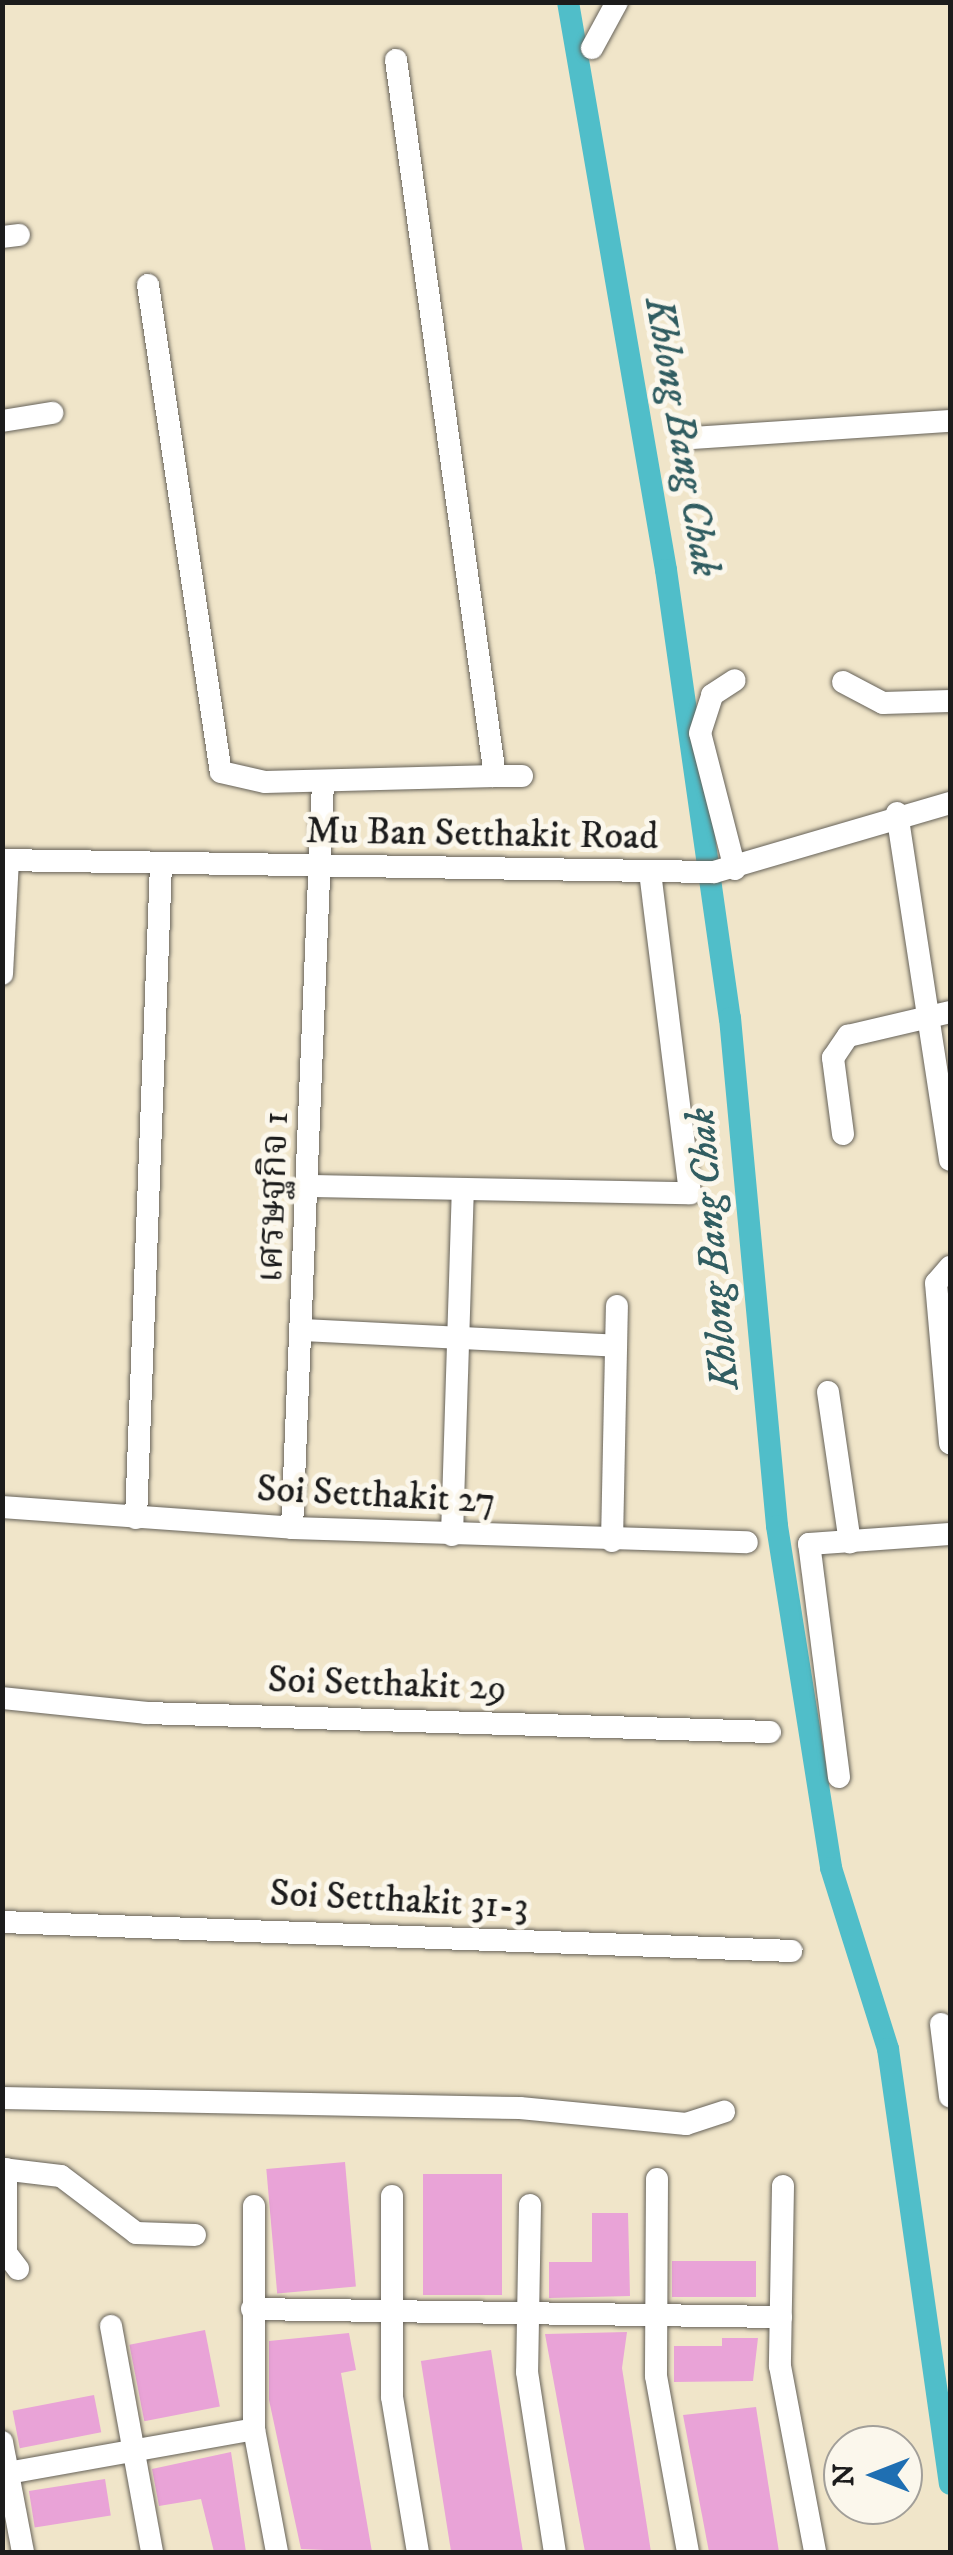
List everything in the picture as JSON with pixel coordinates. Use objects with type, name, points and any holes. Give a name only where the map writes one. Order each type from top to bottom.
[{"type":"street","points":[[592,48],[616,2]]},
{"type":"street","points":[[396,60],[495,776]]},
{"type":"street","points":[[148,284],[221,772],[244,782],[522,776]]},
{"type":"street","points":[[2,421],[52,413]]},
{"type":"street","points":[[692,438],[950,421]]},
{"type":"street","points":[[724,871],[700,734],[712,695],[735,680]]},
{"type":"street","points":[[842,682],[882,703],[950,701]]},
{"type":"street","name":"เศรษฐกิจ 1","points":[[292,1528],[310,1186],[323,782]]},
{"type":"street","name":"Mu Ban Setthakit Road","points":[[6,860],[319,868],[724,871],[896,813],[950,803]]},
{"type":"street","points":[[896,813],[939,1013],[950,1160]]},
{"type":"street","points":[[2,974],[6,860]]},
{"type":"street","points":[[136,1518],[161,862]]},
{"type":"street","points":[[310,1186],[463,1192],[690,1193],[661,873]]},
{"type":"street","points":[[843,1134],[833,1058],[848,1036],[939,1013]]},
{"type":"street","points":[[452,1535],[463,1192]]},
{"type":"street","points":[[950,1267],[936,1284],[950,1444]]},
{"type":"street","points":[[612,1541],[617,1306]]},
{"type":"street","points":[[304,1330],[616,1346]]},
{"type":"street","points":[[828,1392],[850,1542]]},
{"type":"street","name":"Soi Setthakit 27","points":[[2,1507],[292,1528],[612,1541],[747,1542]]},
{"type":"street","points":[[838,1778],[806,1554],[808,1544],[950,1534]]},
{"type":"street","name":"Soi Setthakit 29","points":[[2,1698],[146,1714],[770,1732]]},
{"type":"street","name":"Soi Setthakit 31-3","points":[[2,1922],[791,1951]]},
{"type":"street","points":[[941,2024],[950,2096]]},
{"type":"street","points":[[2,2098],[520,2108],[686,2124],[724,2112]]},
{"type":"street","points":[[18,2269],[6,2252],[4,2169],[61,2176],[136,2233],[195,2235]]},
{"type":"street","points":[[657,2179],[654,2317],[688,2552]]},
{"type":"street","points":[[783,2186],[784,2398],[815,2552]]},
{"type":"street","points":[[392,2196],[392,2397],[418,2552]]},
{"type":"street","points":[[530,2205],[527,2372],[555,2552]]},
{"type":"street","points":[[254,2206],[254,2429],[278,2552]]},
{"type":"street","points":[[252,2309],[781,2317]]},
{"type":"street","points":[[112,2326],[152,2552]]},
{"type":"street","points":[[8,2473],[254,2429]]},
{"type":"street","points":[[2,2442],[22,2552]]},
{"type":"building","points":[[345,2162],[356,2287],[277,2293],[266,2169]]},
{"type":"building","points":[[423,2174],[502,2174],[502,2295],[423,2295]]},
{"type":"building","points":[[592,2213],[628,2213],[630,2296],[549,2298],[549,2262],[592,2262]]},
{"type":"building","points":[[672,2261],[756,2261],[756,2297],[672,2297]]},
{"type":"building","points":[[205,2330],[220,2407],[144,2421],[129,2345]]},
{"type":"building","points":[[627,2332],[622,2368],[651,2552],[585,2552],[545,2334]]},
{"type":"building","points":[[349,2333],[356,2370],[341,2373],[372,2552],[301,2549],[269,2400],[269,2341]]},
{"type":"building","points":[[722,2338],[758,2338],[753,2381],[674,2382],[674,2346],[722,2346]]},
{"type":"building","points":[[491,2350],[523,2552],[451,2552],[421,2361]]},
{"type":"building","points":[[94,2395],[101,2432],[20,2448],[13,2411]]},
{"type":"building","points":[[756,2407],[779,2552],[709,2552],[683,2415]]},
{"type":"building","points":[[231,2452],[246,2552],[214,2552],[201,2499],[159,2506],[152,2469]]},
{"type":"building","points":[[105,2479],[111,2516],[35,2528],[29,2491]]},
{"type":"waterway","name":"Khlong Bang Chak","points":[[568,2],[666,570],[730,1018],[777,1526],[831,1868],[888,2049],[950,2484]]}]
